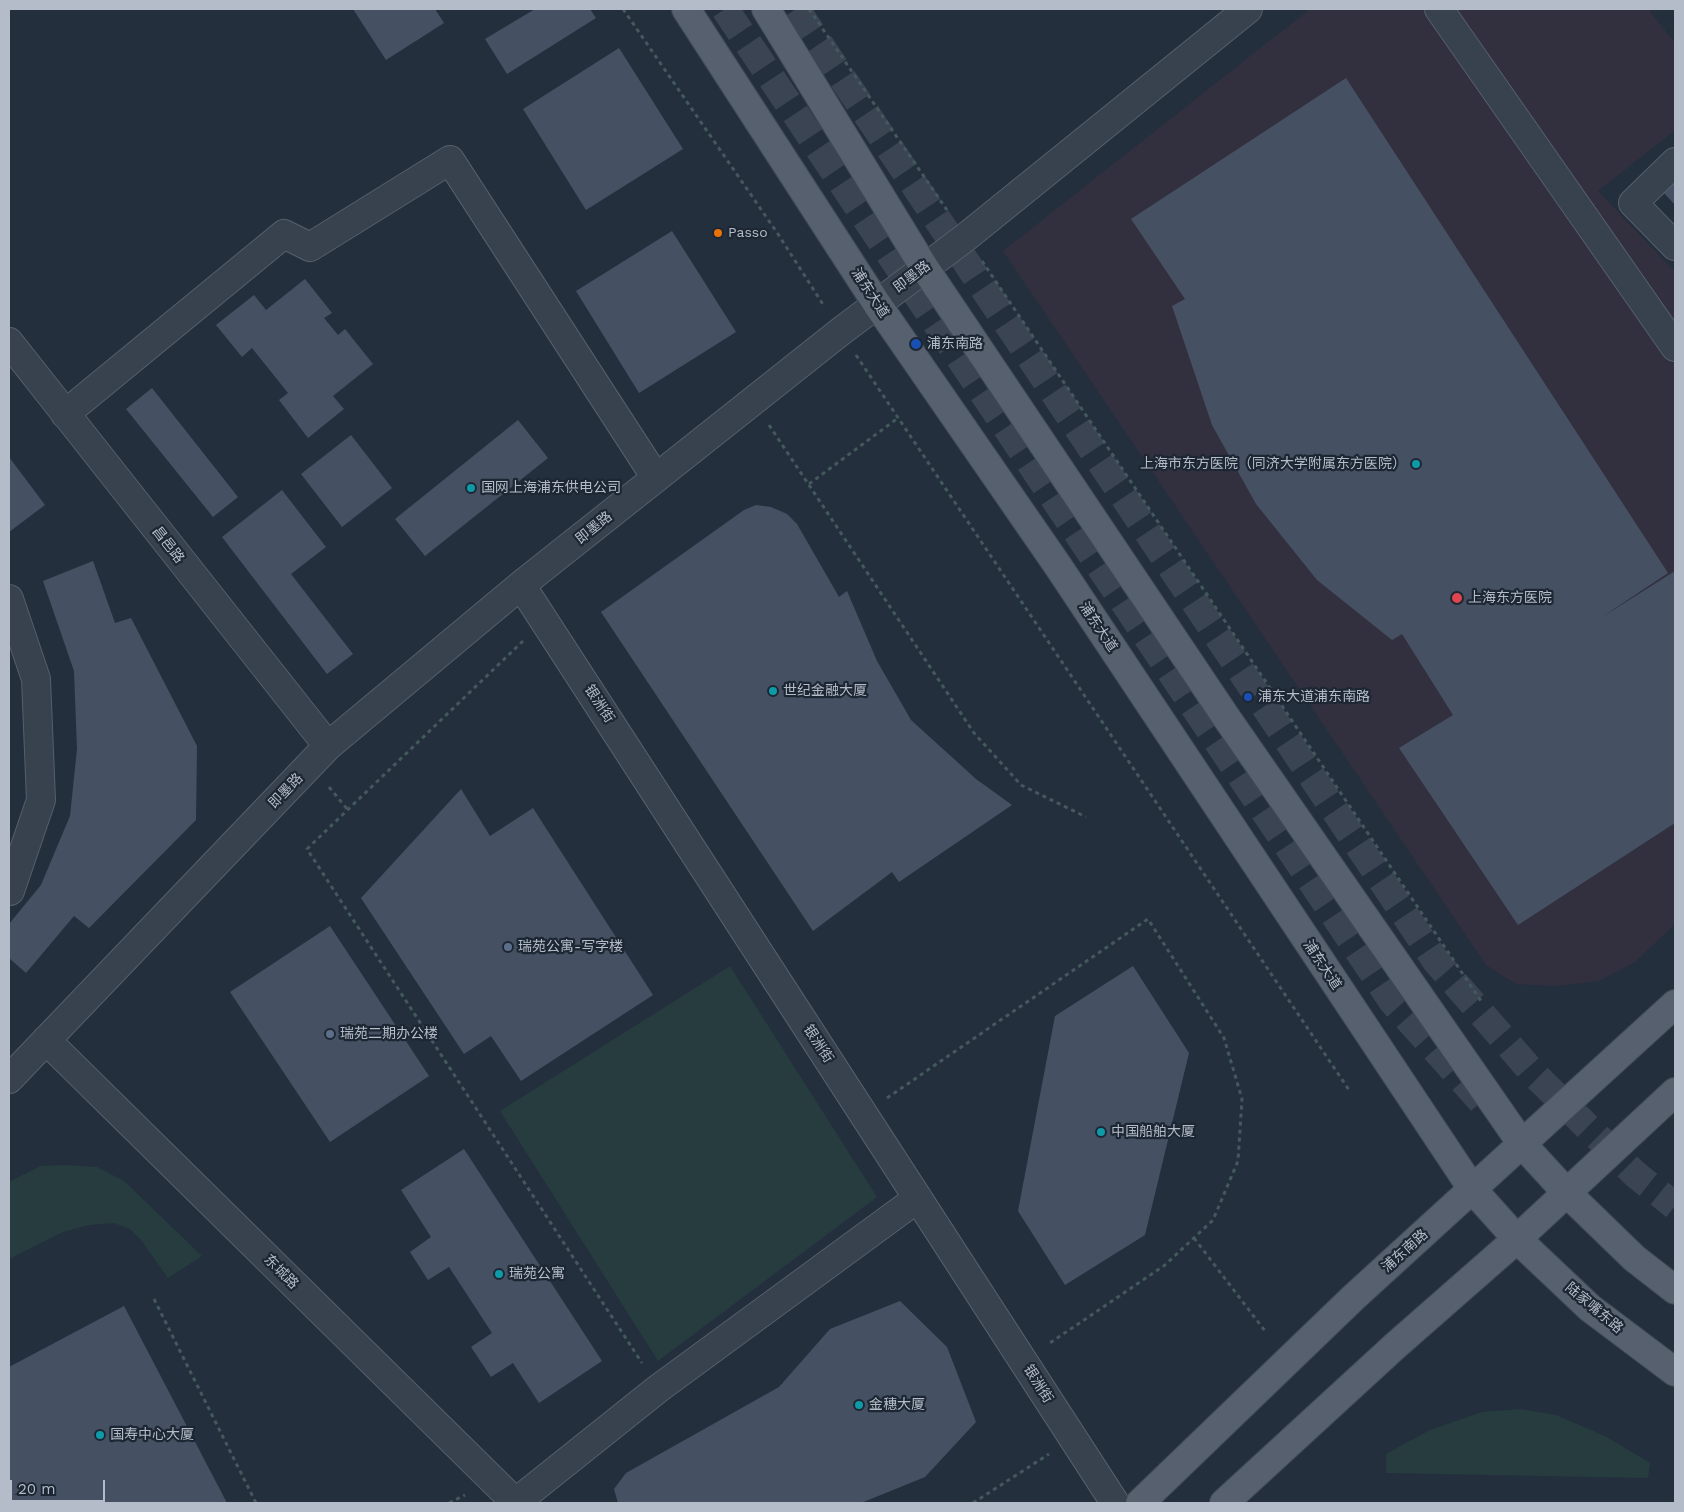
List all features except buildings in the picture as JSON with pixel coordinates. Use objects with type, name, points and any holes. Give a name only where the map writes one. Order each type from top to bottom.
[{"type":"main road","name":"浦东大道","points":[[686,9],[877,304],[1058,566],[1472,1190],[1517,1239]]},
{"type":"main road","points":[[766,9],[924,268],[1226,717],[1522,1144],[1567,1193],[1634,1258],[1675,1290]]},
{"type":"main road","name":"浦东南路","points":[[1140,1503],[1354,1297],[1675,1004]]},
{"type":"main road","points":[[1224,1503],[1395,1346],[1517,1239],[1675,1092]]},
{"type":"main road","name":"陆家嘴东路","points":[[1517,1239],[1590,1308],[1675,1372]]},
{"type":"street","name":"即墨路","points":[[9,1079],[328,746],[522,585],[840,332],[966,237],[1248,9]]},
{"type":"street","points":[[1439,9],[1675,347]]},
{"type":"street","points":[[65,414],[284,234],[310,246],[450,160],[656,478]]},
{"type":"street","points":[[1675,162],[1632,203],[1675,246]]},
{"type":"street","name":"昌邑路","points":[[9,342],[328,746]]},
{"type":"street","name":"银洲街","points":[[522,585],[1115,1503]]},
{"type":"street","points":[[9,599],[36,679],[41,800],[10,891]]},
{"type":"street","name":"东城路","points":[[46,1040],[515,1503]]},
{"type":"street","points":[[515,1503],[659,1388],[918,1198]]},
{"type":"path","points":[[622,9],[778,234],[840,332],[1349,1090]]},
{"type":"path","points":[[809,9],[966,237],[1481,1001]]},
{"type":"path","points":[[753,401],[974,733],[1021,784],[1086,817]]},
{"type":"path","points":[[808,484],[898,418]]},
{"type":"path","points":[[544,620],[307,849],[659,1388]]},
{"type":"path","points":[[864,1114],[1148,919],[1224,1038],[1242,1099],[1238,1162],[1213,1220],[1165,1265],[1024,1361]]},
{"type":"path","points":[[1194,1238],[1265,1331]]},
{"type":"path","points":[[154,1299],[256,1503]]},
{"type":"path","points":[[973,1503],[1073,1439]]},
{"type":"shaded area","name":"上海东方医院","points":[[1310,9],[1648,9],[1675,43],[1675,130],[1598,191],[1675,272],[1675,924],[1635,962],[1599,981],[1557,986],[1516,984],[1486,965],[1003,251]]},
{"type":"green space","points":[[730,966],[877,1197],[658,1361],[500,1111]]},
{"type":"green space","points":[[41,1166],[97,1167],[124,1181],[202,1256],[168,1278],[141,1240],[130,1229],[114,1223],[89,1225],[63,1232],[9,1259],[9,1182]]},
{"type":"green space","points":[[1520,1409],[1556,1415],[1607,1437],[1650,1463],[1648,1478],[1386,1473],[1386,1454],[1430,1430],[1482,1412]]},
{"type":"tunnel","points":[[725,9],[1392,1001],[1482,1102]]},
{"type":"tunnel","points":[[796,9],[1436,961],[1533,1073],[1635,1174],[1675,1206]]},
{"type":"place","name":"Passo","points":[[718,233]]},
{"type":"place","name":"浦东南路","points":[[916,344]]},
{"type":"place","name":"上海市东方医院（同济大学附属东方医院）","points":[[1416,464]]},
{"type":"place","name":"国网上海浦东供电公司","points":[[471,488]]},
{"type":"place","name":"上海东方医院","points":[[1457,598]]},
{"type":"place","name":"世纪金融大厦","points":[[773,691]]},
{"type":"place","name":"浦东大道浦东南路","points":[[1248,697]]},
{"type":"place","name":"瑞苑公寓-写字楼","points":[[508,947]]},
{"type":"place","name":"瑞苑二期办公楼","points":[[330,1034]]},
{"type":"place","name":"中国船舶大厦","points":[[1101,1132]]},
{"type":"place","name":"瑞苑公寓","points":[[499,1274]]},
{"type":"place","name":"金穗大厦","points":[[859,1405]]},
{"type":"place","name":"国寿中心大厦","points":[[100,1435]]}]
